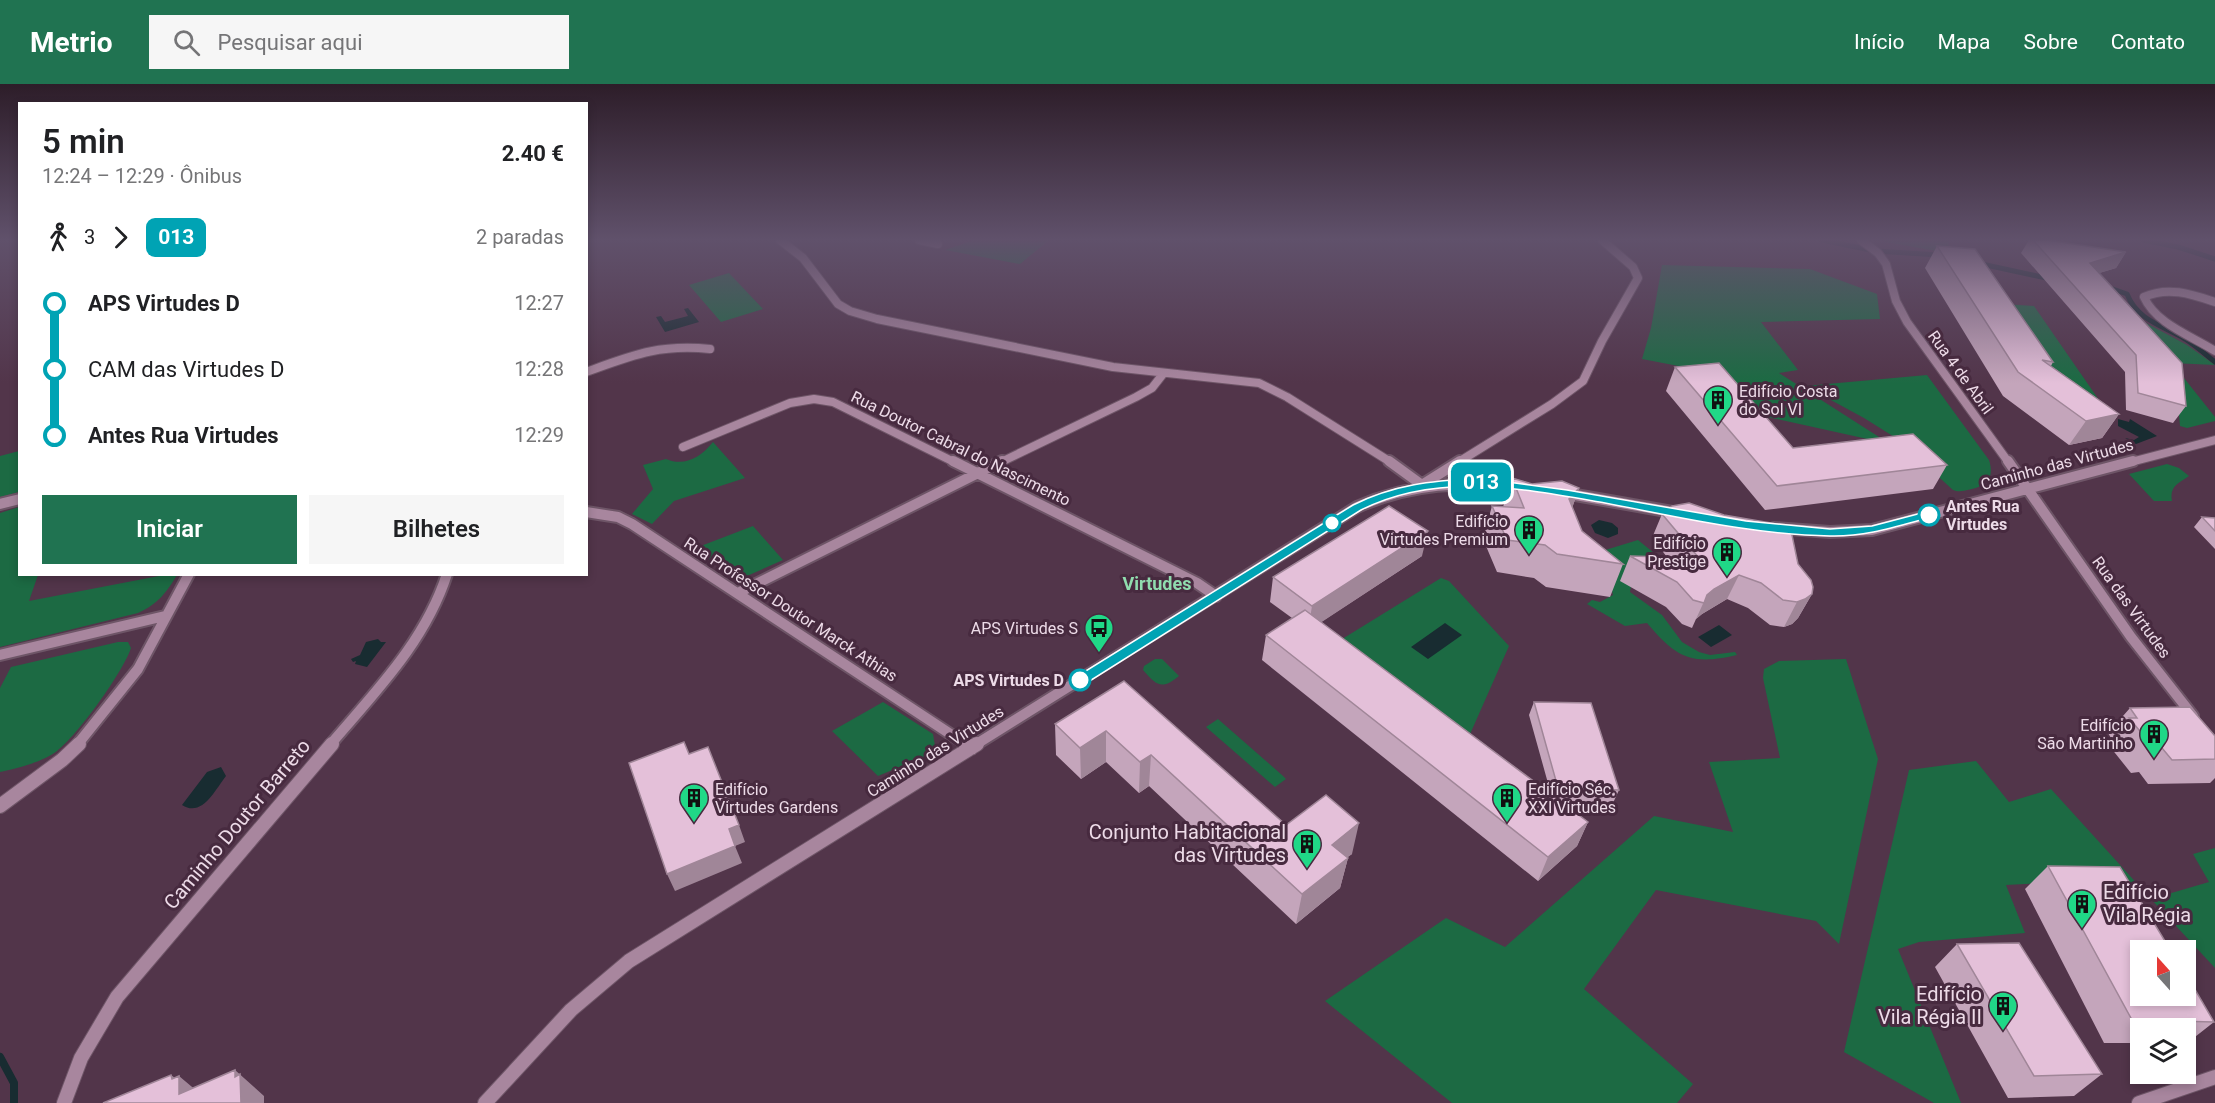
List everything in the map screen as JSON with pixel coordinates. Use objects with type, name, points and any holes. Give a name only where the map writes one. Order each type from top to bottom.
[{"type":"street","points":[[825,288],[836,302],[850,311],[877,319],[1113,367],[1250,381],[1267,386],[1386,459],[1422,485],[1552,404],[1582,381],[1633,288]]},
{"type":"street","name":"Rua 4 de Abril","points":[[1893,288],[1910,326],[2027,488]]},
{"type":"street","points":[[2215,302],[2167,291],[2152,292],[2144,297],[2145,304],[2154,314],[2215,351]]},
{"type":"street","points":[[588,371],[639,353],[679,346],[710,350]]},
{"type":"street","points":[[738,593],[1152,388],[1164,374]]},
{"type":"street","name":"Rua Doutor Cabral do Nascimento","points":[[683,447],[790,403],[814,399],[833,402],[1197,583],[1216,596]]},
{"type":"street","name":"Caminho das Virtudes","points":[[1766,527],[1830,532],[1872,530],[2215,440]]},
{"type":"street","name":"Caminho das Virtudes","points":[[485,1103],[563,1014],[606,977],[652,946],[1357,507],[1379,496],[1422,485],[1478,482],[1533,489]]},
{"type":"street","name":"Rua das Virtudes","points":[[2027,488],[2131,637],[2200,723]]},
{"type":"street","points":[[1556,492],[1693,516]]},
{"type":"street","points":[[0,504],[18,500]]},
{"type":"street","name":"Rua Professor Doutor Marck Athias","points":[[588,512],[618,518],[632,524],[971,748]]},
{"type":"street","points":[[0,806],[62,760],[83,740],[138,669],[188,576]]},
{"type":"street","name":"Caminho Doutor Barreto","points":[[64,1103],[81,1058],[117,997],[389,676],[432,613],[446,576]]},
{"type":"street","points":[[0,655],[165,616]]},
{"type":"street","points":[[2139,1103],[2215,1077]]},
{"type":"green space","points":[[691,288],[743,288],[763,309],[721,322]]},
{"type":"green space","points":[[1658,288],[1860,288],[1877,294],[1880,319],[1761,322],[1798,370],[1779,373],[1890,444],[1740,411],[1689,368],[1642,359],[1651,328]]},
{"type":"green space","points":[[2096,292],[2118,292],[2117,295],[2133,316],[2187,345],[2215,365],[2172,363],[2215,417],[2215,421],[2187,428],[2180,426],[2176,381]]},
{"type":"green space","points":[[1988,303],[2034,306],[2099,400],[2084,399]]},
{"type":"green space","points":[[1927,375],[1989,460],[1991,471],[1989,479],[1983,485],[1963,491],[1953,490],[1896,438],[1805,386]]},
{"type":"green space","points":[[713,442],[745,478],[674,501],[652,524],[632,514],[653,489],[643,465],[666,459],[686,461],[698,456]]},
{"type":"green space","points":[[18,451],[18,492],[0,497],[0,456]]},
{"type":"green space","points":[[2167,464],[2179,468],[2189,476],[2173,488],[2172,501],[2154,501],[2129,474]]},
{"type":"green space","points":[[18,507],[18,576],[38,576],[29,601],[159,576],[176,576],[161,597],[138,613],[0,647],[0,513]]},
{"type":"green space","points":[[753,526],[783,560],[740,579],[693,549]]},
{"type":"green space","points":[[1638,540],[1654,553],[1665,567],[1631,586],[1630,592],[1662,615],[1682,642],[1699,652],[1710,655],[1735,652],[1737,655],[1707,659],[1685,656],[1667,644],[1647,623],[1625,626],[1587,604],[1592,600],[1600,602],[1613,595],[1602,551]]},
{"type":"green space","points":[[1441,578],[1449,581],[1509,646],[1467,741],[1326,649]]},
{"type":"green space","points":[[118,642],[128,642],[131,648],[126,659],[110,687],[76,732],[52,755],[0,772],[0,688],[11,667]]},
{"type":"green space","points":[[1155,659],[1162,659],[1179,676],[1168,683],[1156,683],[1143,670],[1144,666]]},
{"type":"green space","points":[[1846,659],[1878,759],[1839,944],[1816,921],[1656,890],[1584,989],[1693,1084],[1677,1103],[1452,1103],[1325,1001],[1446,918],[1505,947],[1654,816],[1733,832],[1709,762],[1780,758],[1763,678],[1764,669],[1779,661]]},
{"type":"green space","points":[[883,702],[933,734],[935,746],[933,753],[878,776],[832,731]]},
{"type":"green space","points":[[1218,719],[1286,779],[1275,787],[1206,727]]},
{"type":"green space","points":[[1976,761],[2009,802],[2051,789],[2151,899],[2125,898],[2106,880],[2006,885],[2025,933],[1919,942],[1898,949],[1961,1103],[1934,1103],[1844,1052],[1909,770]]},
{"type":"green space","points":[[2215,848],[2215,968],[2196,948],[2196,940],[2189,940],[2151,899],[2209,882],[2193,854]]},
{"type":"shaded area","points":[[688,308],[699,322],[665,332],[656,317],[661,316],[665,322],[688,316],[684,309]]},
{"type":"shaded area","points":[[2118,419],[2129,422],[2130,419],[2157,436],[2136,444],[2125,438],[2134,440],[2139,437],[2118,426]]},
{"type":"shaded area","points":[[1599,520],[1612,523],[1618,528],[1618,534],[1608,538],[1595,533],[1591,525]]},
{"type":"shaded area","points":[[1445,623],[1462,635],[1428,659],[1411,647]]},
{"type":"shaded area","points":[[1719,625],[1732,635],[1711,647],[1698,637]]},
{"type":"shaded area","points":[[378,639],[386,642],[367,667],[355,664],[356,661],[353,662],[351,659],[360,655],[366,642]]},
{"type":"shaded area","points":[[221,767],[226,776],[207,801],[196,808],[182,805],[207,772]]},
{"type":"building","points":[[1964,288],[2002,288],[2053,362],[2042,360],[2119,414],[2086,421],[2018,372]]},
{"type":"building","points":[[2076,288],[2113,288],[2182,363],[2186,406],[2138,393],[2136,355]]},
{"type":"building","points":[[1719,363],[1793,448],[1913,434],[1947,465],[1777,486],[1675,367]]},
{"type":"building","points":[[1512,478],[1532,484],[1562,481],[1579,488],[1569,499],[1582,531],[1623,564],[1557,554],[1545,545],[1507,540],[1492,506],[1524,508]]},
{"type":"building","points":[[1689,503],[1724,515],[1783,525],[1792,535],[1798,564],[1811,580],[1812,594],[1797,602],[1783,600],[1761,583],[1739,575],[1714,589],[1707,595],[1704,603],[1693,600],[1677,582],[1630,556],[1699,558],[1662,514],[1672,506]]},
{"type":"building","points":[[1389,506],[1428,531],[1312,606],[1273,577]]},
{"type":"building","points":[[2202,517],[2215,518],[2215,531]]},
{"type":"building","points":[[1305,610],[1588,822],[1548,857],[1266,635]]},
{"type":"building","points":[[1124,681],[1286,825],[1326,795],[1359,823],[1332,845],[1348,858],[1302,894],[1151,755],[1140,762],[1106,731],[1080,748],[1055,724]]},
{"type":"building","name":"Edifício Séc. XXI Virtudes","points":[[1534,702],[1591,703],[1619,790],[1558,788]]},
{"type":"building","points":[[2190,707],[2215,736],[2215,759],[2172,760],[2162,748],[2154,748],[2129,718],[2137,718],[2130,708]]},
{"type":"building","name":"Edifício Virtudes Gardens","points":[[684,742],[689,754],[708,747],[739,825],[729,829],[735,846],[667,874],[629,763]]},
{"type":"building","points":[[2048,866],[2120,867],[2164,940],[2130,940],[2130,1006],[2196,1006],[2196,991],[2214,1022],[2196,1022],[2196,1018],[2131,1018]]},
{"type":"building","points":[[2019,943],[2102,1074],[2034,1076],[1957,944]]},
{"type":"building","points":[[235,1070],[235,1077],[240,1074],[241,1103],[103,1103],[171,1075],[172,1079],[179,1076],[179,1094]]},
{"type":"waterway","points":[[2109,288],[2127,294],[2131,303],[2144,316],[2185,339],[2215,362]]},
{"type":"waterway","points":[[0,1057],[14,1083],[14,1103]]},
{"type":"bus line","name":"013","points":[[1080,680],[1357,507],[1379,496],[1422,485],[1478,482],[1567,493],[1785,530],[1830,532],[1872,530],[1929,515]]},
{"type":"place","name":"Edifício Costa do Sol VI","points":[[1718,426]]},
{"type":"place","name":"Antes Rua Virtudes","points":[[1929,515]]},
{"type":"place","name":"Edifício Virtudes Premium","points":[[1529,556]]},
{"type":"place","name":"Edifício Prestige","points":[[1727,578]]},
{"type":"place","name":"APS Virtudes S","points":[[1099,654]]},
{"type":"place","name":"APS Virtudes D","points":[[1080,680]]},
{"type":"place","name":"Edifício São Martinho","points":[[2154,760]]},
{"type":"place","name":"Edifício Virtudes Gardens","points":[[694,824]]},
{"type":"place","name":"Edifício Séc. XXI Virtudes","points":[[1507,824]]},
{"type":"place","name":"Conjunto Habitacional das Virtudes","points":[[1307,870]]},
{"type":"place","name":"Edifício Vila Régia","points":[[2082,930]]},
{"type":"place","name":"Edifício Vila Régia II","points":[[2003,1032]]},
{"type":"district","name":"Virtudes","points":[[1157,584]]}]
